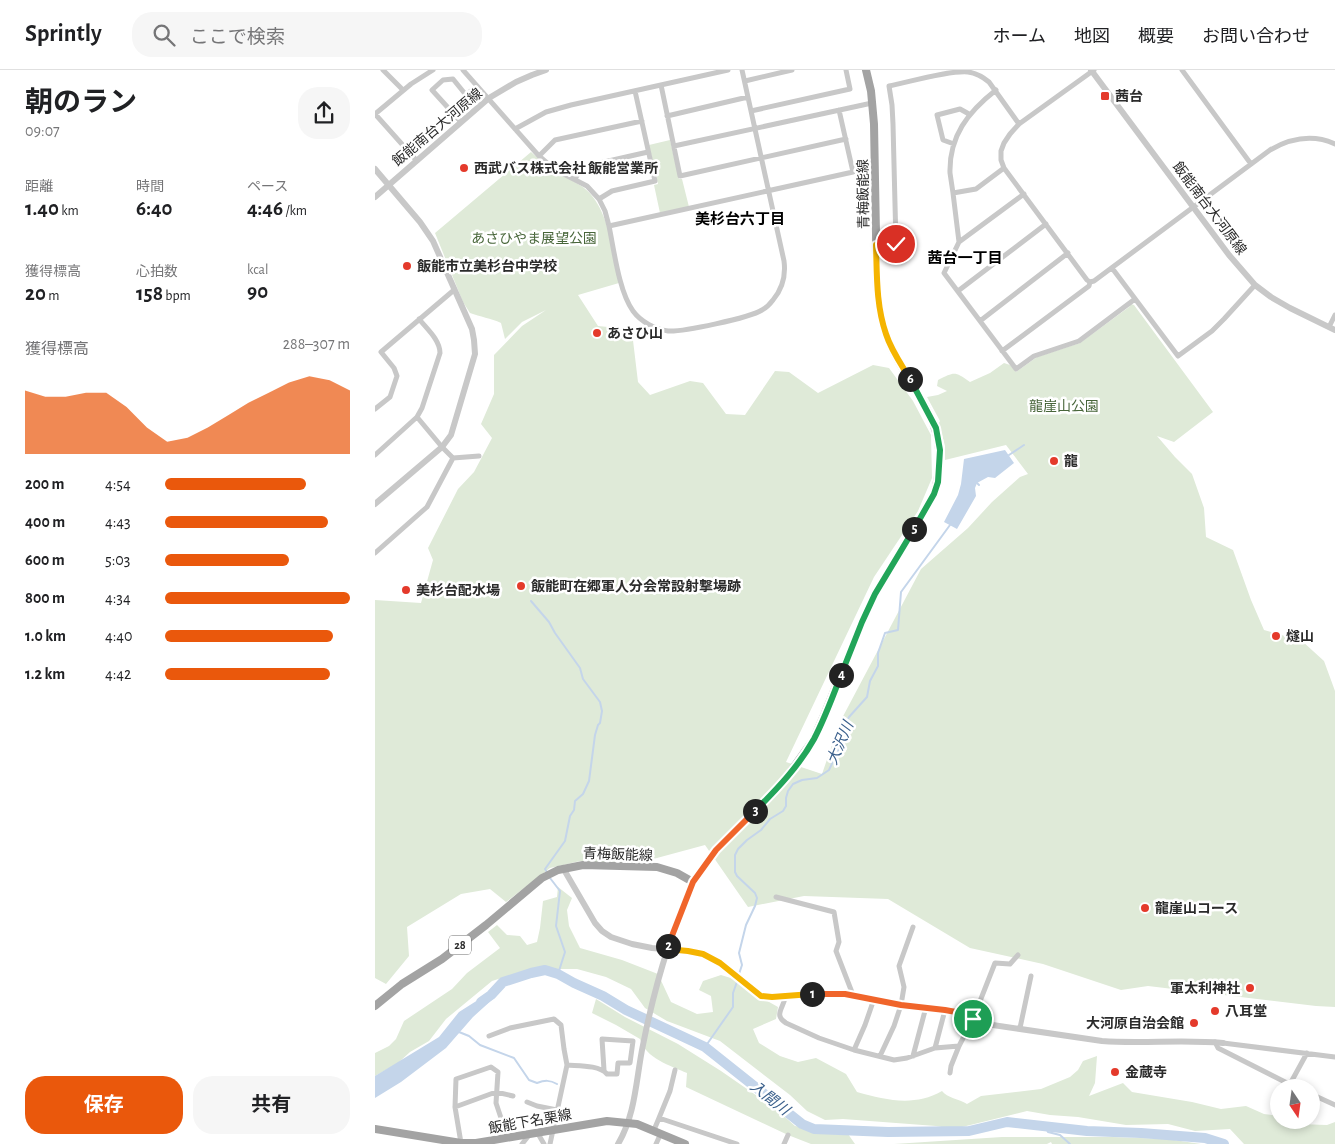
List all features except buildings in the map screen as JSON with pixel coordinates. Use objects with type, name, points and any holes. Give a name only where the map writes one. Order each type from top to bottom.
[{"type":"main road","name":"青梅飯能線","points":[[375,1006],[402,984],[442,959],[542,878],[563,868],[583,864],[657,867],[677,873],[693,882],[716,850],[786,778],[813,740],[875,594],[934,494],[940,459],[936,428],[893,350],[886,335],[879,308],[873,103],[866,70]]},
{"type":"main road","name":"飯能下名栗線","points":[[375,1129],[461,1143],[487,1142],[599,1122],[629,1123],[637,1124],[685,1144]]},
{"type":"street","points":[[383,70],[403,90]]},
{"type":"street","points":[[417,160],[375,114],[403,90],[433,70]]},
{"type":"street","points":[[463,70],[539,156],[553,168],[587,186],[599,199],[609,226],[625,299],[633,312],[644,322],[658,329],[670,331],[684,330],[751,315],[762,310],[773,301],[784,281],[785,261],[742,70]]},
{"type":"street","name":"飯能南台大河原線","points":[[375,197],[489,98],[516,82],[546,70]]},
{"type":"street","points":[[515,129],[546,112],[571,105],[728,70]]},
{"type":"street","points":[[745,81],[792,70]]},
{"type":"street","points":[[751,111],[850,89],[846,70]]},
{"type":"street","points":[[1090,282],[1004,168],[1001,160],[1001,151],[1004,143],[1019,124],[1093,70]]},
{"type":"street","name":"飯能南台大河原線","points":[[1093,70],[1229,255],[1255,285],[1283,305],[1332,328]]},
{"type":"street","points":[[1182,70],[1251,164]]},
{"type":"street","points":[[876,245],[896,244],[893,105],[889,86],[950,72],[967,72],[983,77],[989,82],[1019,124]]},
{"type":"street","points":[[461,122],[432,90],[443,80],[453,79],[466,95],[477,86]]},
{"type":"street","points":[[661,85],[680,176],[846,139]]},
{"type":"street","points":[[599,199],[612,191],[655,182],[635,90]]},
{"type":"street","points":[[959,242],[950,173],[954,144],[969,114],[996,90]]},
{"type":"street","points":[[667,116],[748,97]]},
{"type":"street","points":[[674,146],[873,103]]},
{"type":"street","points":[[954,144],[943,140],[937,115],[960,109],[969,114]]},
{"type":"street","points":[[609,226],[853,172],[839,110]]},
{"type":"street","points":[[539,156],[555,140],[642,121]]},
{"type":"street","points":[[1002,351],[1089,286],[1090,282],[1112,268],[1270,150],[1290,140],[1303,138],[1316,138],[1335,144]]},
{"type":"street","points":[[575,179],[582,167],[649,152]]},
{"type":"street","points":[[953,193],[976,189],[1004,168]]},
{"type":"street","points":[[375,169],[426,230],[438,250],[471,329],[475,354],[451,435],[442,447],[375,504]]},
{"type":"street","points":[[1024,194],[959,242],[944,272],[1016,370],[1034,356],[1079,341],[1135,299]]},
{"type":"street","points":[[958,291],[1046,224]]},
{"type":"street","points":[[980,321],[1068,253]]},
{"type":"street","points":[[1112,268],[1178,356],[1212,331],[1255,285]]},
{"type":"street","points":[[375,409],[390,396],[397,376],[394,368],[381,352],[454,290]]},
{"type":"street","points":[[1332,328],[1335,315]]},
{"type":"street","points":[[375,455],[417,417],[422,408],[440,353],[437,341],[419,319]]},
{"type":"street","points":[[417,417],[453,458],[479,456]]},
{"type":"street","points":[[375,553],[427,507],[453,458]]},
{"type":"street","points":[[563,868],[595,923],[611,937],[632,944],[703,954],[720,963],[761,996],[845,994],[901,1005],[956,1012],[986,1024],[1118,1042],[1215,1042],[1335,1057]]},
{"type":"street","points":[[618,1144],[629,1123],[633,1107],[642,1047],[658,980],[677,919],[693,882]]},
{"type":"street","points":[[776,897],[834,912],[839,942],[836,951],[853,995]]},
{"type":"street","points":[[880,1056],[894,1026],[901,1005],[904,987],[899,966],[913,927]]},
{"type":"street","points":[[950,1073],[959,1046],[973,1019],[995,963],[1010,964],[1018,955]]},
{"type":"street","points":[[1020,1028],[1031,976]]},
{"type":"street","points":[[785,996],[779,1016],[781,1020],[819,1038],[854,1050],[894,1060],[935,1048],[959,1046]]},
{"type":"street","points":[[854,1050],[874,1000]]},
{"type":"street","points":[[913,1056],[926,1007]]},
{"type":"street","points":[[935,1048],[945,1010]]},
{"type":"street","points":[[489,1036],[509,1028],[554,1020],[561,1025],[567,1064],[550,1144]]},
{"type":"street","points":[[567,1064],[603,1070],[607,1074],[617,1074],[618,1062],[630,1063],[633,1041],[602,1039],[603,1070]]},
{"type":"street","points":[[1215,1042],[1218,1048],[1280,1079]]},
{"type":"street","points":[[1293,1079],[1307,1053]]},
{"type":"street","points":[[461,1143],[455,1106],[456,1079],[491,1067],[498,1072],[496,1104],[505,1138]]},
{"type":"street","points":[[656,1144],[659,1118],[670,1091],[675,1070]]},
{"type":"street","points":[[455,1106],[496,1092],[513,1096]]},
{"type":"street","points":[[1320,1098],[1335,1105]]},
{"type":"street","points":[[527,1102],[557,1110]]},
{"type":"street","points":[[659,1118],[737,1144]]},
{"type":"street","points":[[522,1144],[534,1133],[544,1144]]},
{"type":"street","points":[[784,1144],[788,1135]]},
{"type":"green space","points":[[670,140],[679,179],[682,179],[689,207],[660,213],[654,185],[658,184],[649,145]]},
{"type":"green space","points":[[531,152],[547,166],[583,187],[599,206],[612,244],[619,283],[578,295],[598,326],[618,328],[632,332],[638,382],[650,395],[690,381],[703,383],[726,414],[745,415],[775,371],[789,372],[818,393],[873,365],[889,368],[913,401],[931,435],[932,478],[918,511],[874,577],[786,762],[822,774],[840,722],[921,569],[968,528],[992,502],[1020,477],[1028,474],[1006,445],[945,460],[945,446],[940,421],[927,397],[947,391],[937,386],[938,380],[948,375],[957,374],[970,382],[990,373],[1004,363],[1010,365],[1016,372],[1037,357],[1080,343],[1131,304],[1134,305],[1213,412],[1174,442],[1157,436],[1192,474],[1204,508],[1206,537],[1233,550],[1264,630],[1302,641],[1324,661],[1335,691],[1335,1007],[1148,986],[1121,990],[1043,964],[970,948],[888,899],[804,896],[748,907],[705,845],[631,865],[580,861],[550,868],[506,902],[490,889],[461,894],[407,927],[409,956],[386,984],[375,978],[375,600],[421,603],[433,560],[428,548],[458,489],[474,472],[492,438],[481,424],[494,394],[494,355],[522,326],[546,310],[522,322],[505,339],[501,323],[470,313],[463,302],[435,233]]},
{"type":"green space","points":[[558,887],[572,898],[567,910],[569,926],[580,948],[622,960],[658,974],[671,1002],[697,1014],[713,1012],[711,996],[699,990],[703,981],[721,975],[734,979],[778,1007],[776,1019],[753,1029],[759,1043],[780,1056],[798,1062],[816,1058],[846,1074],[857,1092],[889,1099],[910,1100],[921,1099],[942,1091],[967,1104],[981,1096],[1041,1089],[1070,1077],[1078,1070],[1083,1061],[1097,1056],[1095,1083],[1089,1096],[1123,1083],[1132,1092],[1221,1109],[1246,1106],[1270,1115],[1270,1129],[1320,1129],[1320,1125],[1335,1122],[1335,1144],[1244,1144],[1230,1129],[1195,1131],[1168,1124],[1126,1125],[1027,1111],[954,1129],[843,1119],[825,1120],[807,1111],[790,1095],[720,1041],[667,1021],[645,1008],[631,989],[606,977],[577,969],[530,969],[492,981],[446,1019],[429,1041],[410,1052],[398,1063],[375,1076],[375,1053],[389,1046],[396,1039],[404,1021],[452,989],[467,973],[500,948],[488,932],[497,925],[507,935],[520,936],[527,945],[537,942],[543,901],[557,897]]},
{"type":"green space","points":[[596,999],[625,1017],[678,1044],[721,1071],[776,1109],[795,1126],[848,1134],[855,1144],[811,1144],[686,1087],[687,1073],[659,1060],[647,1051],[640,1039],[592,1013]]},
{"type":"green space","points":[[1002,1137],[1112,1137],[1167,1139],[1201,1144],[1052,1144],[1051,1142],[1047,1144],[894,1144]]},
{"type":"water","points":[[1005,450],[1014,463],[995,478],[988,477],[977,483],[975,488],[976,496],[957,529],[944,522],[958,495],[964,459]]},
{"type":"water","points":[[489,993],[494,998],[473,1017],[446,1048],[401,1082],[375,1098],[375,1076],[439,1037],[459,1012]]},
{"type":"waterway","points":[[1009,455],[1024,445]]},
{"type":"waterway","name":"大沢川","points":[[739,974],[742,965],[739,953],[746,925],[757,898],[755,893],[737,876],[735,872],[735,855],[747,840],[761,830],[770,819],[783,811],[786,806],[788,791],[793,784],[802,780],[817,778],[829,770],[843,740],[845,724],[867,697],[870,681],[878,666],[878,653],[885,633],[898,630],[901,592],[950,525]]},
{"type":"waterway","points":[[531,601],[549,622],[580,668],[583,679],[600,702],[602,711],[595,735],[589,781],[583,794],[575,801],[565,841],[545,869],[548,874]]},
{"type":"waterway","points":[[550,878],[560,891],[556,926],[565,952],[558,974]]},
{"type":"waterway","name":"入間川","points":[[481,1002],[491,995],[503,982],[545,970],[558,974],[603,996],[626,1010],[705,1047],[802,1124],[814,1129],[888,1132],[969,1131],[1007,1122],[1087,1131],[1205,1138],[1224,1144]]},
{"type":"waterway","name":"大沢川","points":[[705,1047],[733,1007],[733,993],[738,979]]},
{"type":"waterway","points":[[459,1032],[469,1036],[480,1045],[514,1058],[529,1080],[537,1083],[547,1081],[557,1084]]},
{"type":"waterway","points":[[1045,1126],[1048,1132],[1060,1135],[1070,1144]]},
{"type":"place","name":"茜台","points":[[1105,96]]},
{"type":"place","name":"西武バス株式会社 飯能営業所","points":[[464,168]]},
{"type":"place","name":"飯能市立美杉台中学校","points":[[407,266]]},
{"type":"place","name":"あさひ山","points":[[597,333]]},
{"type":"place","name":"龍","points":[[1054,461]]},
{"type":"place","name":"飯能町在郷軍人分会常設射撃場跡","points":[[521,586]]},
{"type":"place","name":"美杉台配水場","points":[[406,590]]},
{"type":"place","name":"燧山","points":[[1276,636]]},
{"type":"place","name":"龍崖山コース","points":[[1145,908]]},
{"type":"place","name":"軍太利神社","points":[[1250,988]]},
{"type":"place","name":"八耳堂","points":[[1215,1011]]},
{"type":"place","name":"大河原自治会館","points":[[1194,1023]]},
{"type":"place","name":"金蔵寺","points":[[1115,1072]]},
{"type":"district","name":"美杉台六丁目","points":[[740,219]]},
{"type":"district","name":"茜台一丁目","points":[[965,258]]},
{"type":"route","points":[[896,244],[876,245],[879,308],[886,335],[893,350],[936,428],[940,450],[938,482],[934,494],[875,594],[813,740],[786,778],[731,834],[704,865],[685,898],[667,949],[703,954],[720,963],[761,996],[845,994],[901,1005],[956,1012],[973,1019]]},
{"type":"park label","name":"あさひやま展望公園","points":[[534,238]]},
{"type":"park label","name":"龍崖山公園","points":[[1064,406]]}]
